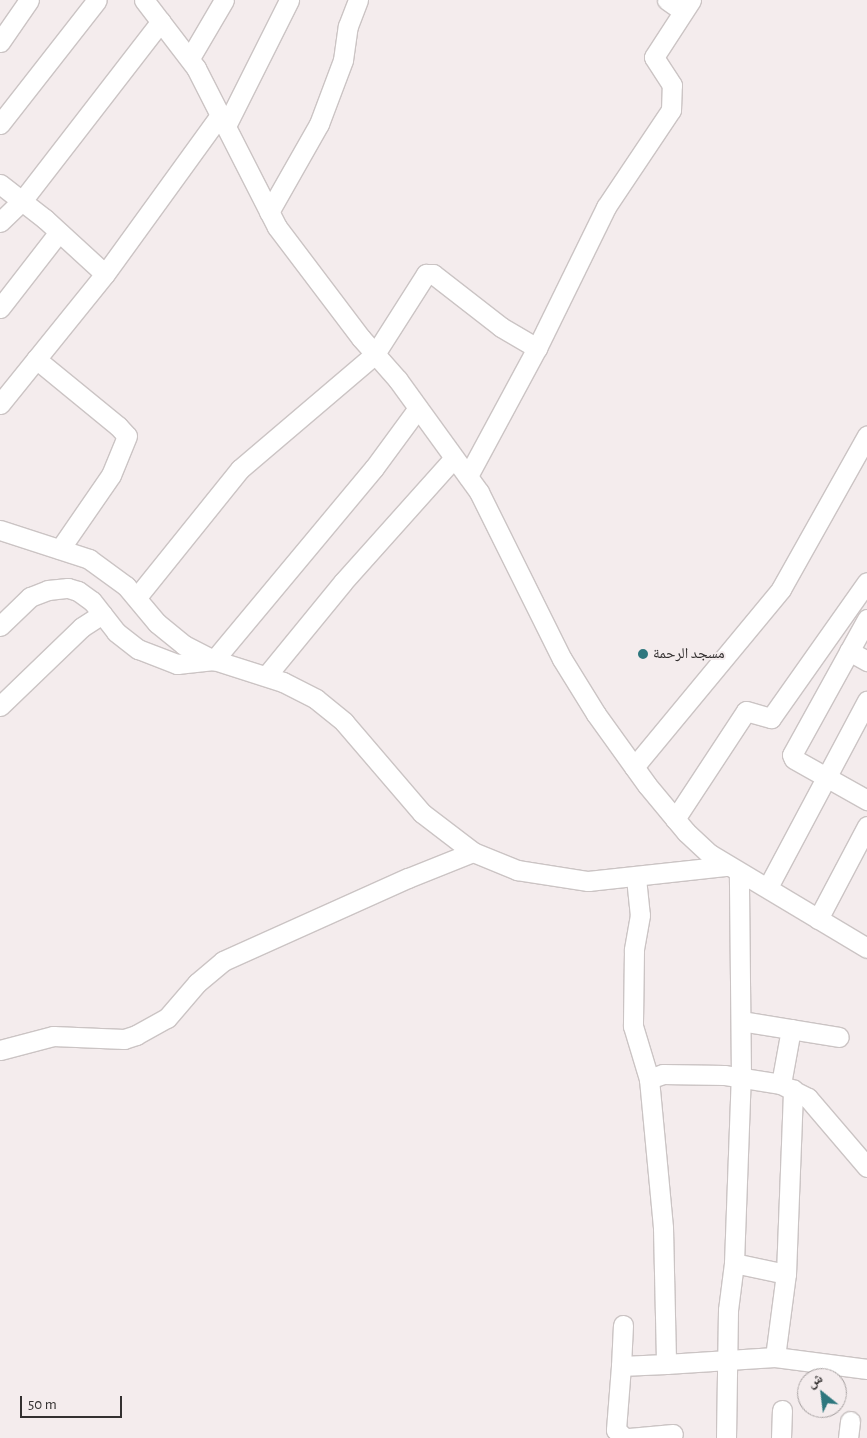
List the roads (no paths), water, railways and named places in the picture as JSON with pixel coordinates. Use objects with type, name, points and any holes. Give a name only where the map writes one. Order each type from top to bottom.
[{"type":"street","points":[[0,42],[29,0]]},
{"type":"street","points":[[0,124],[97,0]]},
{"type":"street","points":[[144,0],[190,58],[268,212],[418,408],[453,459],[468,476],[488,508],[562,659],[634,767],[675,819],[697,843],[733,869],[768,887],[867,948]]},
{"type":"street","points":[[190,58],[224,0]]},
{"type":"street","points":[[0,404],[105,274],[223,120],[289,0]]},
{"type":"street","points":[[268,212],[319,124],[334,89],[358,0]]},
{"type":"street","points":[[468,476],[537,348],[606,207],[671,110],[672,84],[654,57],[687,5],[667,0]]},
{"type":"street","points":[[0,222],[22,201],[161,21]]},
{"type":"street","points":[[0,184],[59,232],[105,274]]},
{"type":"street","points":[[0,308],[59,232]]},
{"type":"street","points":[[137,597],[240,469],[375,354],[420,281],[430,274],[501,328],[537,348]]},
{"type":"street","points":[[36,359],[118,426],[127,436],[111,475],[60,549]]},
{"type":"street","points":[[0,626],[30,597],[58,588],[78,591],[130,645],[159,659],[186,664],[214,660],[374,468],[418,408]]},
{"type":"street","points":[[634,767],[782,589],[867,436]]},
{"type":"street","points":[[266,675],[343,582],[453,459]]},
{"type":"street","points":[[0,530],[60,549],[101,567],[137,597],[170,635],[214,660],[266,675],[300,690],[330,710],[422,813],[473,852],[518,870],[564,879],[636,878],[733,869]]},
{"type":"street","points":[[675,819],[746,711],[771,718],[867,582]]},
{"type":"street","points":[[0,706],[82,627],[102,614]]},
{"type":"street","points":[[867,619],[792,755],[794,759],[825,778],[867,800]]},
{"type":"street","points":[[849,652],[867,660]]},
{"type":"street","points":[[768,887],[867,701]]},
{"type":"street","points":[[818,919],[867,826]]},
{"type":"street","points":[[0,1050],[53,1036],[124,1039],[136,1034],[167,1018],[197,983],[223,962],[408,878],[473,852]]},
{"type":"street","points":[[726,1438],[726,1362],[734,1263],[741,1076],[741,1020],[733,869]]},
{"type":"street","points":[[636,878],[640,914],[634,950],[633,1026],[649,1079],[663,1228],[666,1364]]},
{"type":"street","points":[[741,1020],[839,1037]]},
{"type":"street","points":[[774,1357],[786,1274],[787,1086],[791,1029]]},
{"type":"street","points":[[649,1079],[662,1074],[741,1076],[787,1086],[808,1098],[867,1167]]},
{"type":"street","points":[[734,1263],[786,1274]]},
{"type":"street","points":[[623,1326],[616,1430],[625,1438]]},
{"type":"street","points":[[621,1366],[726,1362],[774,1357],[867,1369]]},
{"type":"street","points":[[781,1438],[782,1410]]},
{"type":"street","points":[[629,1438],[673,1434]]},
{"type":"place","name":"مسجد الرحمة","points":[[643,654]]}]
